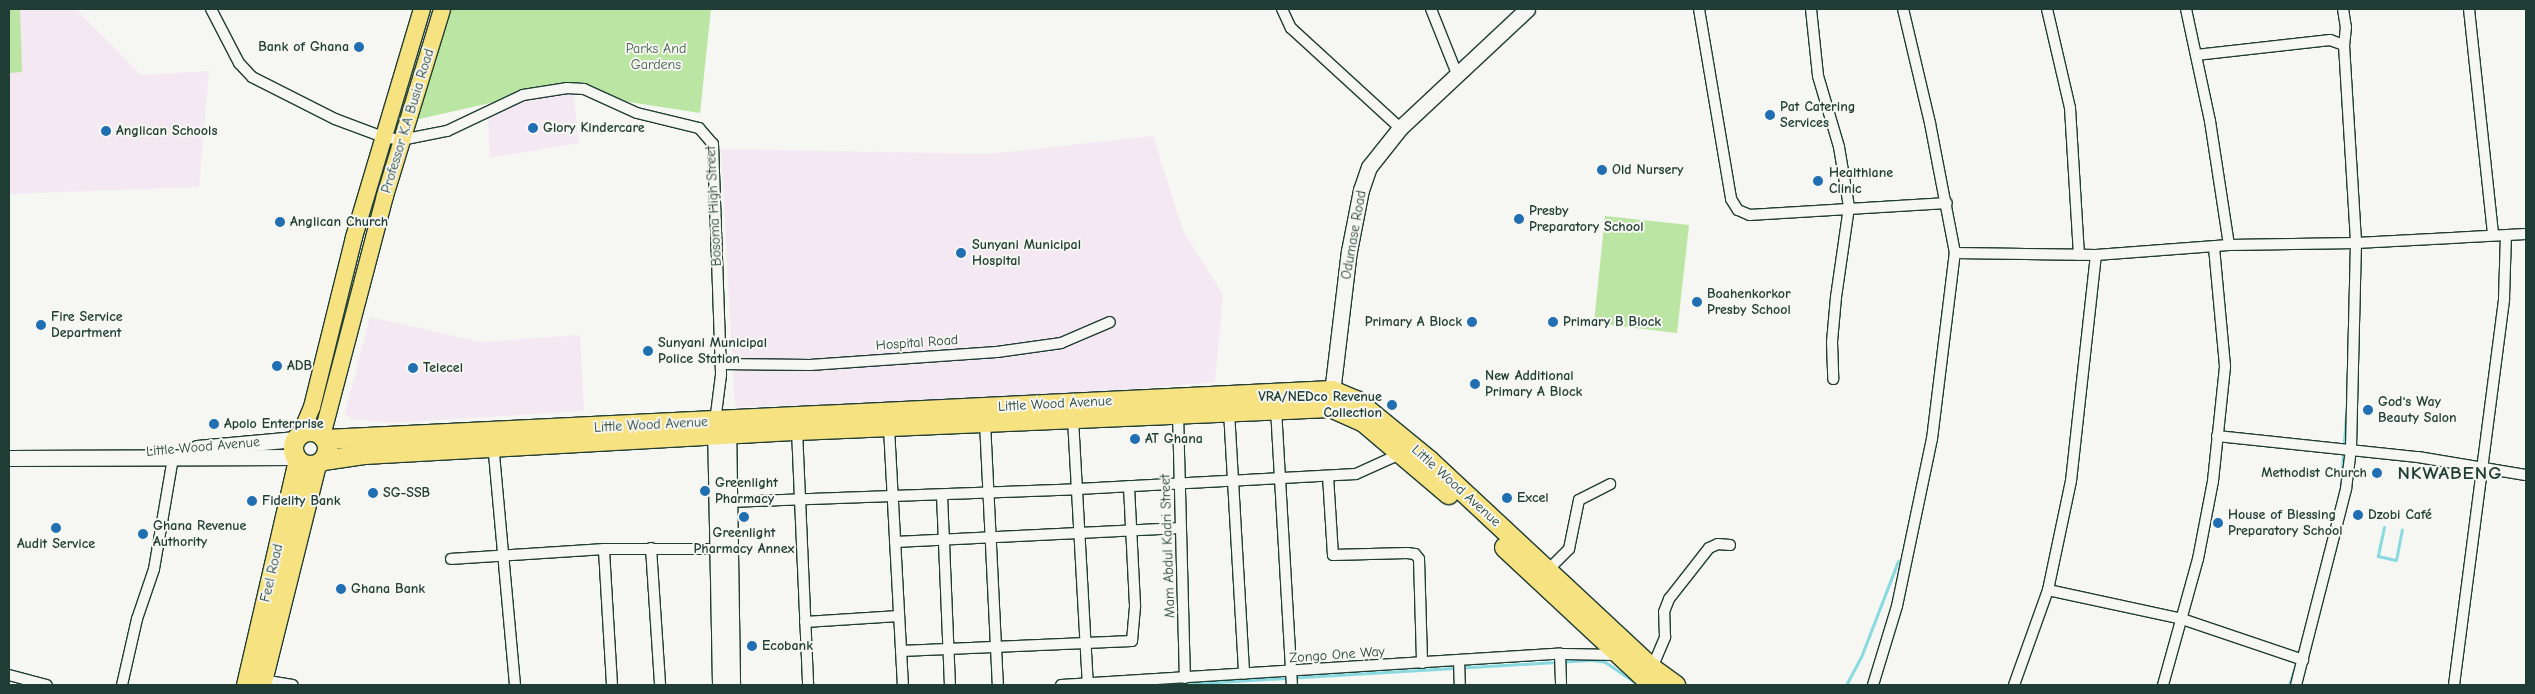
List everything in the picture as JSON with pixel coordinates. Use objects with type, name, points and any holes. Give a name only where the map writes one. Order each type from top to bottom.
[{"type":"highway","name":"Little Wood Avenue","points":[[943,417],[985,422],[1073,419],[1276,408],[1331,399],[1362,421],[1506,549],[1616,655],[1652,677],[1675,685]]},
{"type":"highway","name":"Little Wood Avenue","points":[[324,438],[493,440],[1331,399],[1356,400],[1429,460],[1548,570],[1652,677]]},
{"type":"highway","name":"Little Wood Avenue","points":[[722,429],[889,428],[911,419]]},
{"type":"highway","points":[[314,432],[324,438],[328,450],[320,462],[306,465],[297,447],[314,432]]},
{"type":"highway","name":"Little Wood Avenue","points":[[320,462],[493,440]]},
{"type":"highway","name":"Feel Road","points":[[256,684],[297,447]]},
{"type":"highway","name":"Feel Road","points":[[256,684],[320,462]]},
{"type":"main road","name":"Professor K.A Busia Road","points":[[297,447],[312,408],[354,237],[422,9]]},
{"type":"main road","name":"Professor K.A Busia Road","points":[[324,438],[401,140],[442,9]]},
{"type":"street","points":[[211,9],[239,63],[252,77],[336,119],[383,137],[401,140]]},
{"type":"street","points":[[1282,9],[1291,28],[1400,128]]},
{"type":"street","points":[[1431,9],[1457,74]]},
{"type":"street","name":"Odumase Road","points":[[1331,399],[1349,251],[1361,190],[1369,167],[1400,128],[1527,9]]},
{"type":"street","points":[[1699,9],[1731,199],[1738,210],[1750,215],[1849,207],[1947,203]]},
{"type":"street","points":[[1811,9],[1818,76],[1839,147],[1849,207],[1836,296],[1832,342],[1833,379]]},
{"type":"street","points":[[1873,685],[1897,606],[1932,439],[1955,253],[1947,203],[1902,9]]},
{"type":"street","points":[[2048,9],[2070,108],[2079,255]]},
{"type":"street","points":[[2186,9],[2196,55],[2228,245]]},
{"type":"street","points":[[2296,685],[2346,490],[2351,449],[2356,243],[2344,45],[2346,27],[2343,9]]},
{"type":"street","points":[[2469,9],[2493,235]]},
{"type":"street","points":[[2196,55],[2330,40],[2344,45]]},
{"type":"street","name":"Bosoma High Street","points":[[401,140],[447,131],[523,95],[567,88],[584,89],[637,113],[699,128],[714,144],[722,429],[728,502],[732,685]]},
{"type":"street","points":[[1955,253],[2096,255],[2228,245],[2356,243],[2526,234]]},
{"type":"street","points":[[2454,685],[2504,298],[2506,236]]},
{"type":"street","points":[[2163,685],[2200,549],[2217,436],[2225,366],[2214,247]]},
{"type":"street","points":[[2014,685],[2048,590],[2071,481],[2096,255]]},
{"type":"street","name":"Hospital Road","points":[[721,364],[810,365],[997,352],[1062,343],[1110,322]]},
{"type":"street","points":[[1276,408],[1292,685]]},
{"type":"street","points":[[1229,411],[1244,674]]},
{"type":"street","name":"Mam Abdul Kadri Street","points":[[1178,414],[1185,678]]},
{"type":"street","points":[[1073,419],[1088,684]]},
{"type":"street","points":[[985,422],[989,537],[998,685]]},
{"type":"street","points":[[889,428],[903,685]]},
{"type":"street","name":"Bosoma High Street","points":[[720,685],[717,549],[722,429]]},
{"type":"street","points":[[797,430],[808,685]]},
{"type":"street","points":[[2217,436],[2351,449],[2526,475]]},
{"type":"street","points":[[493,440],[502,556],[510,604],[515,685]]},
{"type":"street","name":"Little Wood Avenue","points":[[9,458],[297,447]]},
{"type":"street","name":"Little Wood Avenue","points":[[111,455],[173,458],[297,447]]},
{"type":"street","points":[[728,502],[1078,489],[1356,474],[1400,454]]},
{"type":"street","points":[[122,685],[137,619],[154,569],[173,458]]},
{"type":"street","points":[[1328,476],[1334,555],[1407,553],[1415,554],[1419,559],[1422,662]]},
{"type":"street","points":[[1548,570],[1569,549],[1578,500],[1610,484]]},
{"type":"street","points":[[902,650],[997,648],[1132,641],[1135,605],[1128,486]]},
{"type":"street","points":[[942,495],[950,685]]},
{"type":"street","points":[[895,542],[1080,531],[1181,528]]},
{"type":"street","points":[[1652,677],[1665,637],[1664,612],[1669,599],[1709,548],[1718,544],[1730,545]]},
{"type":"street","points":[[651,548],[660,685]]},
{"type":"street","points":[[451,559],[604,549],[717,549]]},
{"type":"street","points":[[604,549],[612,685]]},
{"type":"street","points":[[2048,590],[2182,619],[2303,660]]},
{"type":"street","points":[[805,622],[899,616]]},
{"type":"street","points":[[1560,654],[1560,685]]},
{"type":"street","name":"Zongo One Way","points":[[1061,685],[1560,654],[1616,655]]},
{"type":"street","points":[[1459,661],[1460,685]]},
{"type":"street","points":[[12,679],[47,685]]},
{"type":"street","points":[[256,684],[292,685]]},
{"type":"shaded area","name":"Anglican Schools","points":[[9,9],[76,9],[141,75],[209,71],[199,187],[9,194]]},
{"type":"shaded area","name":"Glory Kindercare","points":[[573,91],[579,143],[490,158],[488,114],[524,96]]},
{"type":"shaded area","name":"Sunyani Municipal Hospital","points":[[1153,136],[1183,231],[1223,295],[1215,382],[1012,399],[735,407],[721,149],[988,154]]},
{"type":"shaded area","points":[[370,317],[481,342],[580,335],[584,411],[391,423],[352,419],[345,413]]},
{"type":"green space","points":[[9,9],[20,9],[22,72],[9,73]]},
{"type":"green space","name":"Parks And Gardens","points":[[434,9],[711,9],[700,113],[610,99],[570,85],[397,124]]},
{"type":"green space","points":[[1605,216],[1689,225],[1677,333],[1594,323]]},
{"type":"waterway","points":[[2340,495],[2347,402]]},
{"type":"waterway","points":[[2384,527],[2378,556],[2396,560],[2402,530]]},
{"type":"waterway","points":[[1846,685],[1861,657],[1898,561]]},
{"type":"waterway","points":[[2289,685],[2301,647]]},
{"type":"waterway","points":[[1168,685],[1593,660],[1605,662],[1639,685]]},
{"type":"place","name":"Bank of Ghana","points":[[359,47]]},
{"type":"place","name":"Pat Catering Services","points":[[1770,115]]},
{"type":"place","name":"Glory Kindercare","points":[[533,128]]},
{"type":"place","name":"Anglican Schools","points":[[106,131]]},
{"type":"place","name":"Old Nursery","points":[[1602,170]]},
{"type":"place","name":"Healthlane Clinic","points":[[1818,181]]},
{"type":"place","name":"Presby Preparatory School","points":[[1519,219]]},
{"type":"place","name":"Anglican Church","points":[[280,222]]},
{"type":"place","name":"Sunyani Municipal Hospital","points":[[961,253]]},
{"type":"place","name":"Boahenkorkor Presby School","points":[[1697,302]]},
{"type":"place","name":"Primary A Block","points":[[1472,322]]},
{"type":"place","name":"Primary B Block","points":[[1553,322]]},
{"type":"place","name":"Fire Service Department","points":[[41,325]]},
{"type":"place","name":"Sunyani Municipal Police Station","points":[[648,351]]},
{"type":"place","name":"ADB","points":[[277,366]]},
{"type":"place","name":"Telecel","points":[[413,368]]},
{"type":"place","name":"New Additional Primary A Block","points":[[1475,384]]},
{"type":"place","name":"VRA/NEDco Revenue Collection","points":[[1392,405]]},
{"type":"place","name":"God's Way Beauty Salon","points":[[2368,410]]},
{"type":"place","name":"Apolo Enterprise","points":[[214,424]]},
{"type":"place","name":"AT Ghana","points":[[1135,439]]},
{"type":"place","name":"Methodist Church","points":[[2377,473]]},
{"type":"place","name":"Greenlight Pharmacy","points":[[705,491]]},
{"type":"place","name":"SG-SSB","points":[[373,493]]},
{"type":"place","name":"Excel","points":[[1507,498]]},
{"type":"place","name":"Fidelity Bank","points":[[252,501]]},
{"type":"place","name":"Dzobi Café","points":[[2358,515]]},
{"type":"place","name":"Greenlight Pharmacy Annex","points":[[744,517]]},
{"type":"place","name":"House of Blessing Preparatory School","points":[[2218,523]]},
{"type":"place","name":"Audit Service","points":[[56,528]]},
{"type":"place","name":"Ghana Revenue Authority","points":[[143,534]]},
{"type":"place","name":"Ghana Bank","points":[[341,589]]},
{"type":"place","name":"Ecobank","points":[[752,646]]},
{"type":"district","name":"NKWABENG","points":[[2450,474]]}]
